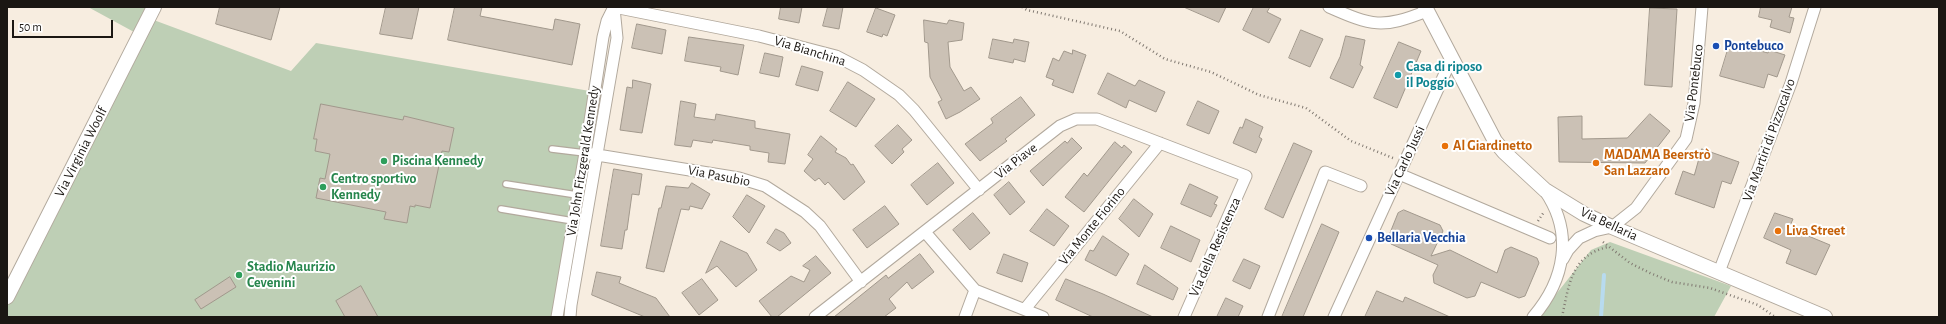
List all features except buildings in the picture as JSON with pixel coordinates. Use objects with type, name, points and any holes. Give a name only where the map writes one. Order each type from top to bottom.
[{"type":"street","name":"Via Virginia Woolf","points":[[7,297],[154,7]]},
{"type":"street","name":"Via John Fitzgerald Kennedy","points":[[557,317],[603,37],[607,22],[614,7]]},
{"type":"street","name":"Via John Fitzgerald Kennedy","points":[[570,317],[617,38],[614,7]]},
{"type":"street","name":"Via Bianchina","points":[[614,7],[759,36],[836,56],[863,70],[900,95],[979,190]]},
{"type":"street","points":[[1329,7],[1364,22],[1376,23],[1391,23],[1426,9],[1451,60]]},
{"type":"street","name":"Via Pontebuco","points":[[1612,227],[1636,208],[1686,139],[1694,103],[1702,7]]},
{"type":"street","name":"Via Martiri di Pizzocalvo","points":[[1719,272],[1791,83],[1815,7]]},
{"type":"street","name":"Via Carlo Jussi","points":[[1334,317],[1451,60]]},
{"type":"street","name":"Via Bellaria","points":[[1451,60],[1495,141],[1514,163],[1545,190],[1577,210],[1612,227],[1825,317]]},
{"type":"street","name":"Via Piave","points":[[815,317],[1060,126],[1076,119],[1097,119],[1246,176]]},
{"type":"street","name":"Via Monte Fiorino","points":[[1025,309],[1160,143]]},
{"type":"street","name":"Via Pasubio","points":[[585,152],[739,178],[765,186],[805,212],[820,226],[861,282]]},
{"type":"street","points":[[1268,317],[1325,172],[1361,186]]},
{"type":"street","points":[[1399,174],[1550,238]]},
{"type":"street","name":"Via della Resistenza","points":[[1184,317],[1246,176]]},
{"type":"street","points":[[1545,190],[1556,209],[1563,259]]},
{"type":"street","points":[[1533,317],[1549,296],[1558,278],[1563,259],[1568,250],[1579,238],[1594,231],[1612,227]]},
{"type":"street","points":[[925,232],[975,290],[1043,317]]},
{"type":"street","points":[[965,317],[975,290]]},
{"type":"lane","points":[[552,149],[585,152]]},
{"type":"lane","points":[[506,184],[578,196]]},
{"type":"lane","points":[[501,209],[573,220]]},
{"type":"path","points":[[1022,7],[1027,10],[1120,31],[1165,59],[1211,72],[1259,95],[1306,108],[1350,141],[1404,163]]},
{"type":"path","points":[[1536,225],[1545,211]]},
{"type":"path","points":[[1603,242],[1630,263],[1650,273],[1672,282],[1710,288],[1758,305],[1775,317]]},
{"type":"path","points":[[1562,317],[1572,274],[1587,256],[1600,249],[1608,247]]},
{"type":"green space","name":"Centro sportivo Kennedy","points":[[88,7],[157,7],[151,19],[291,71],[316,43],[601,93],[569,281],[567,317],[7,317],[7,300],[134,32]]},
{"type":"green space","points":[[1610,242],[1731,286],[1714,317],[1538,317],[1591,250]]},
{"type":"waterway","points":[[1601,317],[1604,275]]},
{"type":"place","name":"Pontebuco","points":[[1716,46]]},
{"type":"place","name":"Casa di riposo il Poggio","points":[[1398,75]]},
{"type":"place","name":"Al Giardinetto","points":[[1445,146]]},
{"type":"place","name":"Piscina Kennedy","points":[[384,161]]},
{"type":"place","name":"MADAMA Beerstrò San Lazzaro","points":[[1596,163]]},
{"type":"place","name":"Centro sportivo Kennedy","points":[[323,187]]},
{"type":"place","name":"Liva Street","points":[[1778,231]]},
{"type":"place","name":"Bellaria Vecchia","points":[[1369,238]]},
{"type":"place","name":"Stadio Maurizio Cevenini","points":[[239,275]]}]
